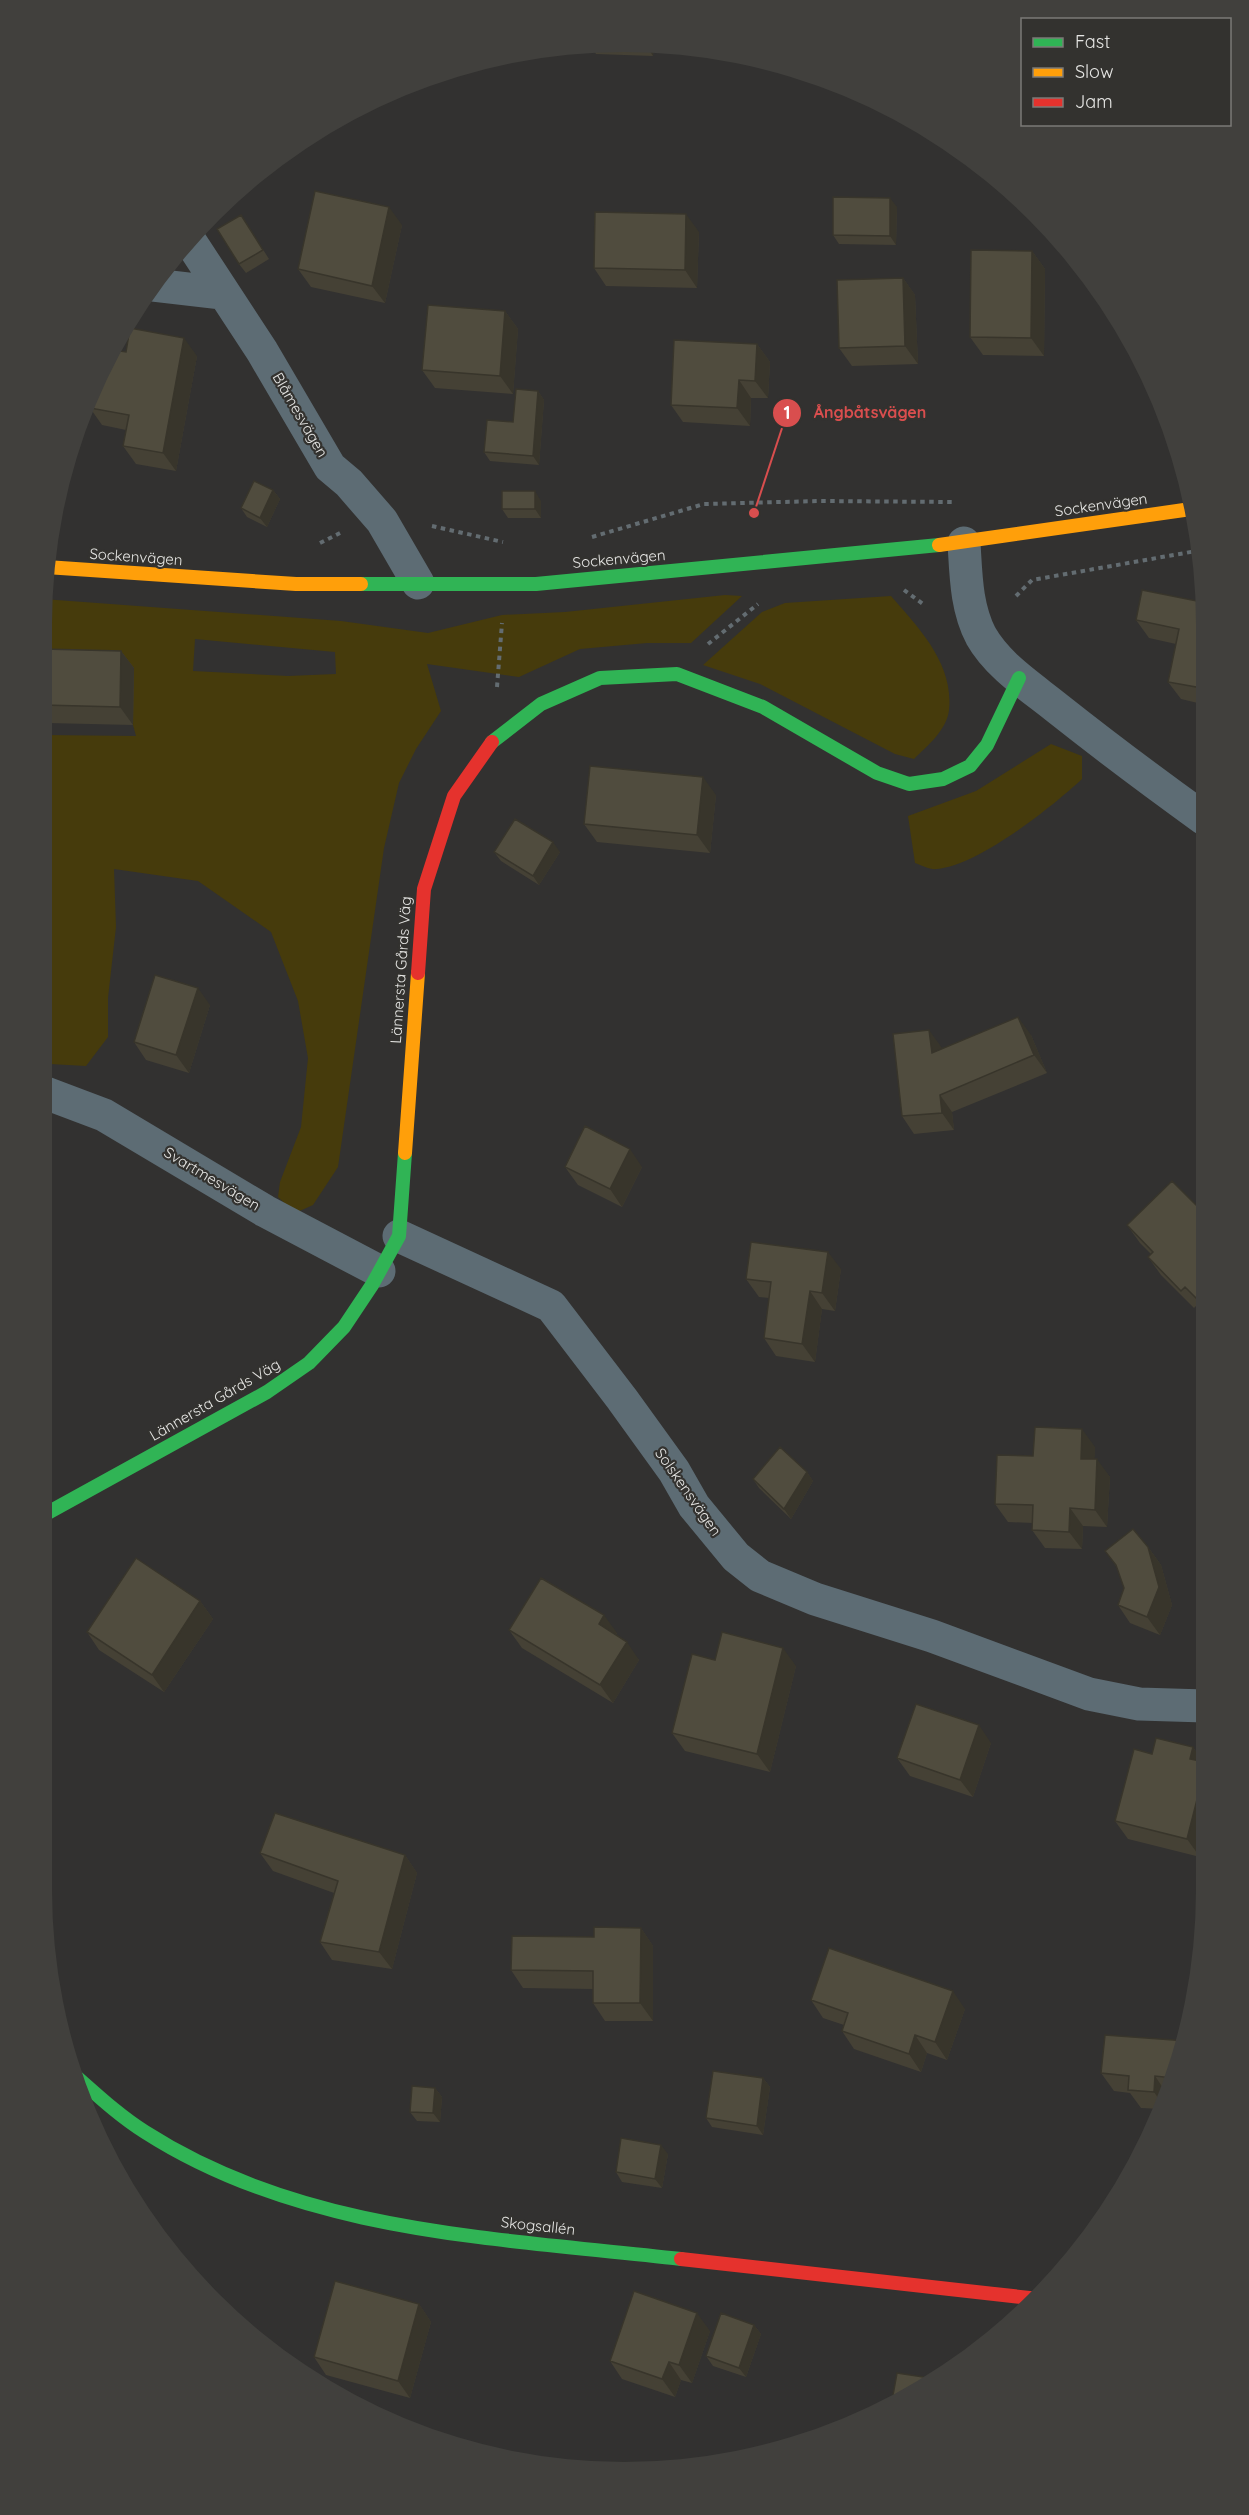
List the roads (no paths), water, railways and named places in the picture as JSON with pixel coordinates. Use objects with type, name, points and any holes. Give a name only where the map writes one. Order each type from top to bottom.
[{"type":"street","name":"Blåmesvägen","points":[[194,247],[262,351],[330,467],[349,483],[382,521],[418,583]]},
{"type":"street","points":[[164,286],[222,293]]},
{"type":"street","name":"Sockenvägen","points":[[56,568],[296,584],[536,584],[963,543],[1185,510]]},
{"type":"street","points":[[963,543],[968,602],[982,637],[1019,678],[1126,763],[1196,813]]},
{"type":"street","name":"Lännersta Gårds Väg","points":[[52,1510],[267,1392],[309,1363],[344,1327],[379,1271],[399,1236],[424,889],[453,796],[494,740],[541,704],[600,678],[677,675],[763,707],[877,773],[909,784],[943,779],[970,766],[987,745],[1019,678]]},
{"type":"street","name":"Svartmesvägen","points":[[52,1095],[104,1115],[265,1211],[379,1271]]},
{"type":"street","name":"Solskensvägen","points":[[399,1236],[551,1306],[674,1471],[694,1506],[736,1557],[760,1576],[815,1599],[932,1636],[1089,1694],[1139,1704],[1196,1706]]},
{"type":"street","name":"Skogsallén","points":[[87,2086],[118,2112],[161,2142],[265,2192],[335,2212],[402,2227],[1026,2298]]},
{"type":"place","name":"Ångbåtsvägen","points":[[754,513]]}]
